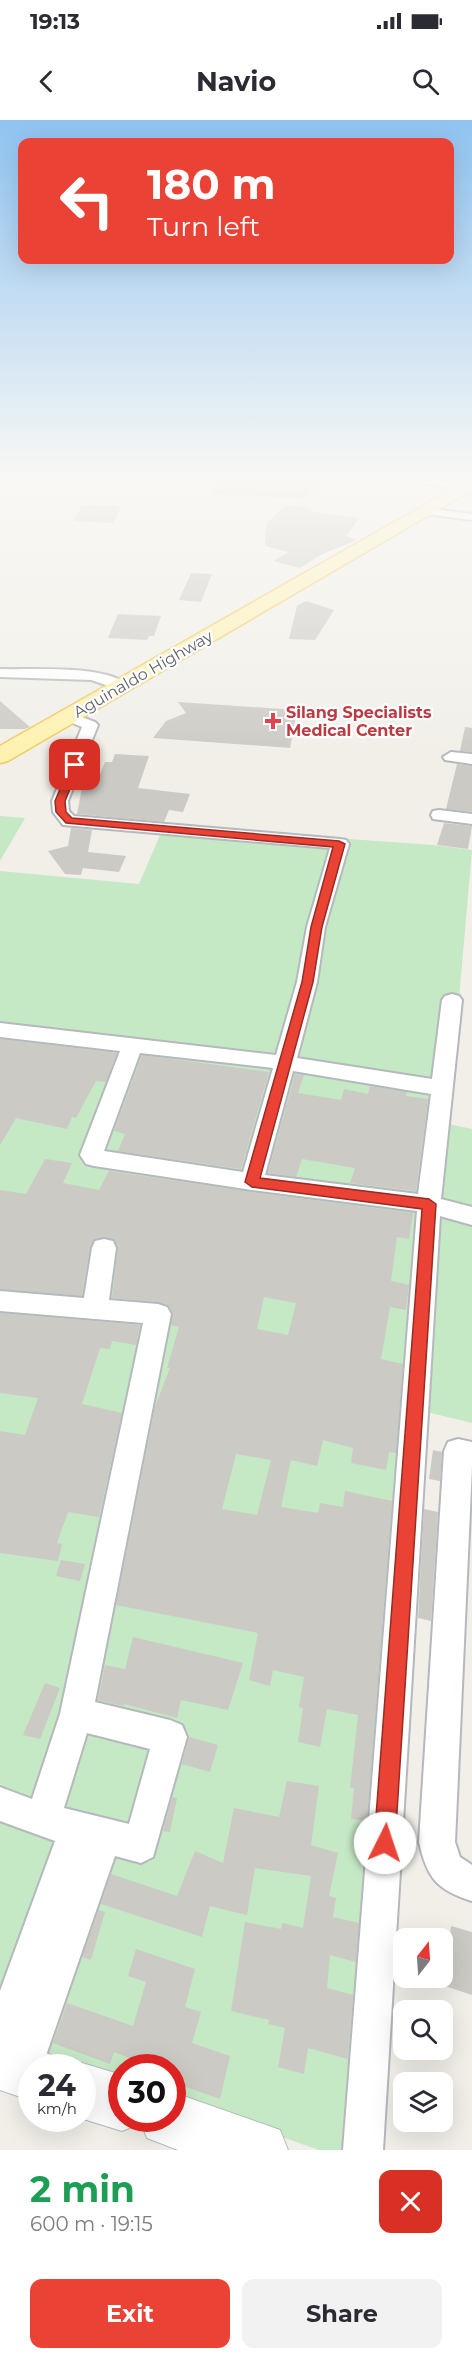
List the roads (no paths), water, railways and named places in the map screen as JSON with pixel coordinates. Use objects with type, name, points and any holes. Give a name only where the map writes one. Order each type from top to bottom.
[{"type":"main road","name":"Aguinaldo Highway","points":[[0,756],[318,572]]},
{"type":"main road","points":[[186,2125],[260,2150]]},
{"type":"street","points":[[0,673],[91,676],[104,678],[121,686]]},
{"type":"street","points":[[68,716],[90,724],[60,801],[61,812],[69,821],[339,844],[316,927],[308,982],[252,1182]]},
{"type":"street","points":[[451,757],[472,759]]},
{"type":"street","points":[[439,816],[472,819]]},
{"type":"street","points":[[363,2150],[429,1204],[452,1000]]},
{"type":"street","points":[[0,1030],[285,1063],[441,1088]]},
{"type":"street","points":[[132,1046],[91,1155],[94,1158],[252,1182],[429,1204],[472,1216]]},
{"type":"street","points":[[95,1309],[104,1248]]},
{"type":"street","points":[[0,1301],[158,1314],[76,1714],[43,1820]]},
{"type":"street","points":[[472,1454],[458,1451],[437,1842],[441,1864],[457,1879],[472,1883]]},
{"type":"street","points":[[0,1804],[43,1820],[141,1845],[170,1737],[76,1714]]},
{"type":"street","points":[[13,2063],[91,1832]]},
{"type":"place","name":"Silang Specialists Medical Center","points":[[273,721]]}]
